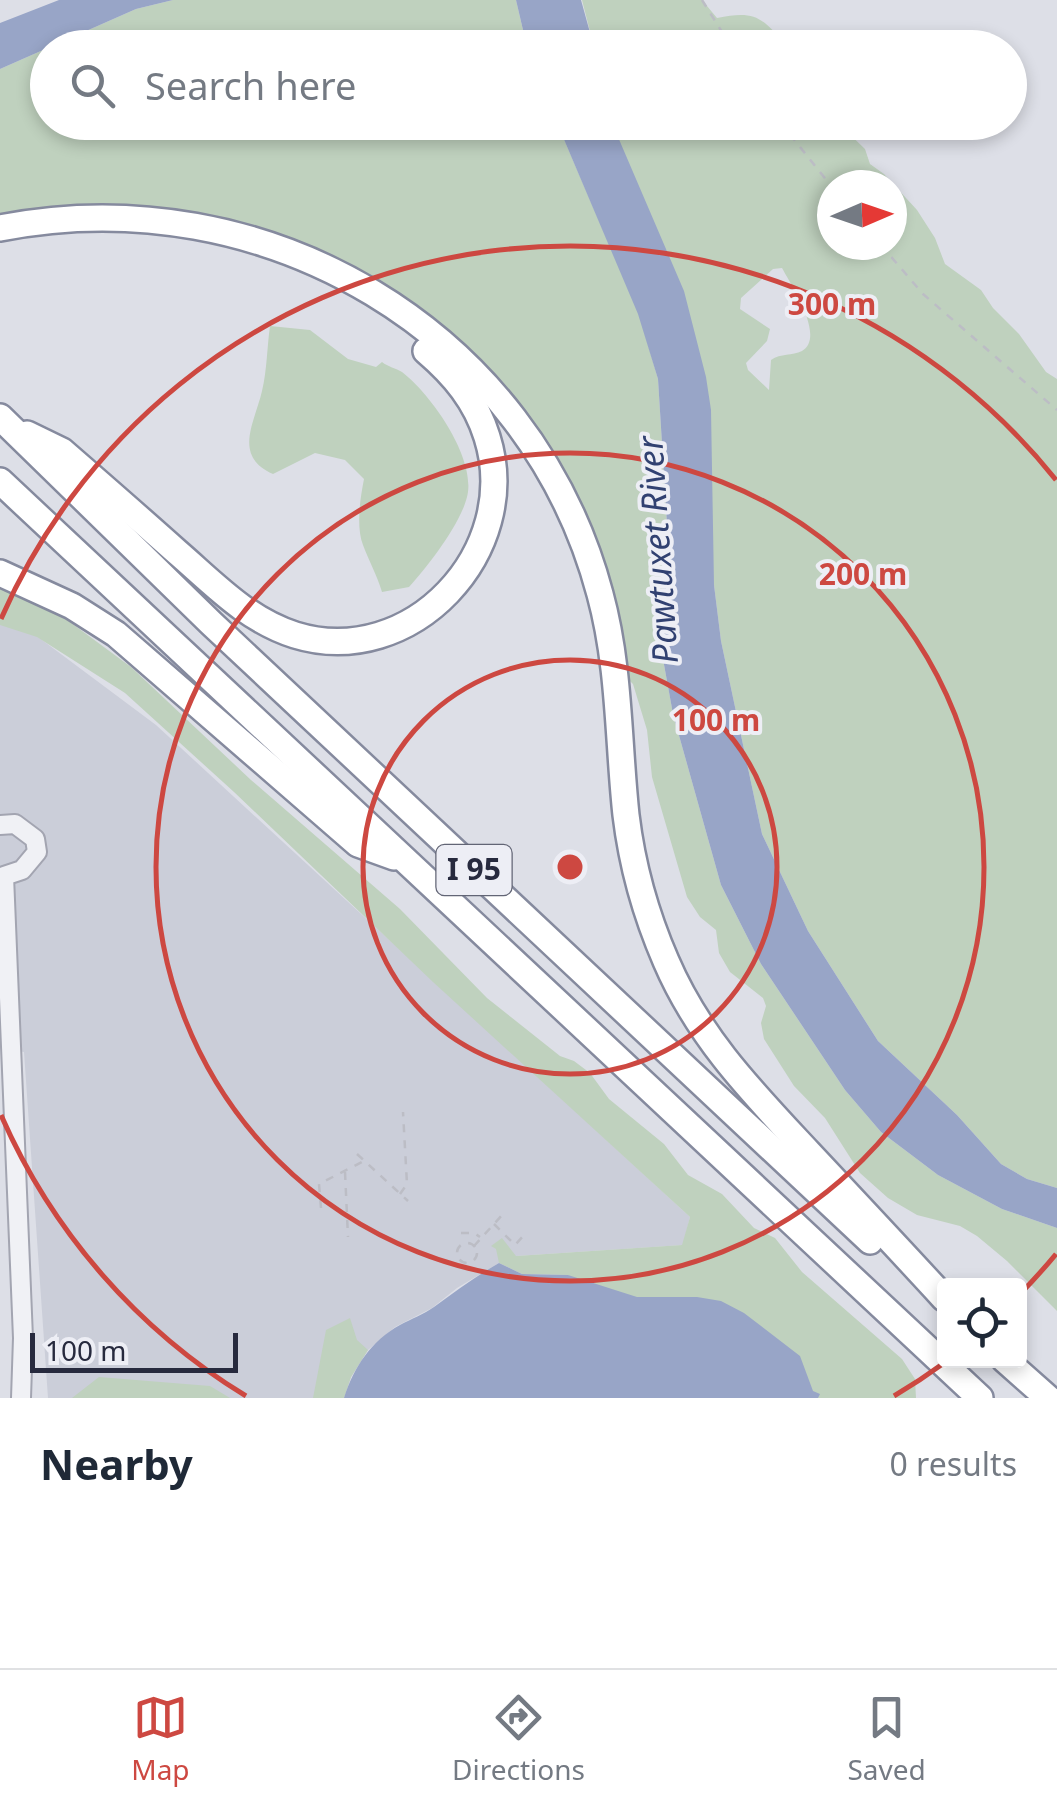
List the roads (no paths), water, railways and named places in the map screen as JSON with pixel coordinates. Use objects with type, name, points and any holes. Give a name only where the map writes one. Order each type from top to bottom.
[{"type":"highway","points":[[0,228],[51,219],[130,217],[205,226],[272,244],[340,273],[391,304],[441,342],[487,387],[554,479],[591,564],[613,656],[632,850],[651,922],[680,993],[732,1072],[937,1291]]},
{"type":"highway","points":[[0,244],[74,234],[180,239],[256,257],[332,288],[409,337],[465,391],[488,440],[494,475],[491,510],[474,560],[430,610],[369,638],[309,638],[254,617],[62,451],[5,421]]},
{"type":"highway","name":"I 95","points":[[5,421],[211,623],[937,1302]]},
{"type":"highway","name":"I 95","points":[[0,480],[980,1398]]},
{"type":"highway","points":[[0,573],[72,606],[116,634],[358,844],[407,862]]},
{"type":"highway","points":[[1013,1368],[1048,1398]]},
{"type":"street","points":[[0,825],[15,824],[35,840],[37,852],[22,870],[2,875],[5,1067],[21,1282],[21,1398]]},
{"type":"water","points":[[59,0],[173,0],[136,9],[88,30],[30,30],[30,56],[0,69],[0,23]]},
{"type":"water","points":[[516,0],[581,0],[589,30],[523,30]]},
{"type":"water","points":[[564,140],[619,140],[684,291],[711,410],[714,585],[721,641],[762,834],[808,931],[878,1041],[957,1115],[1001,1164],[1027,1179],[1057,1188],[1057,1228],[1002,1209],[938,1175],[881,1132],[845,1090],[761,964],[721,885],[673,714],[663,659],[662,599],[668,540],[658,379],[638,314]]},
{"type":"water","points":[[499,1263],[522,1274],[568,1275],[637,1297],[721,1301],[744,1313],[800,1356],[813,1391],[820,1394],[818,1398],[344,1398],[358,1365],[380,1339]]},
{"type":"water label","name":"Pawtuxet River","points":[[658,550]]}]
